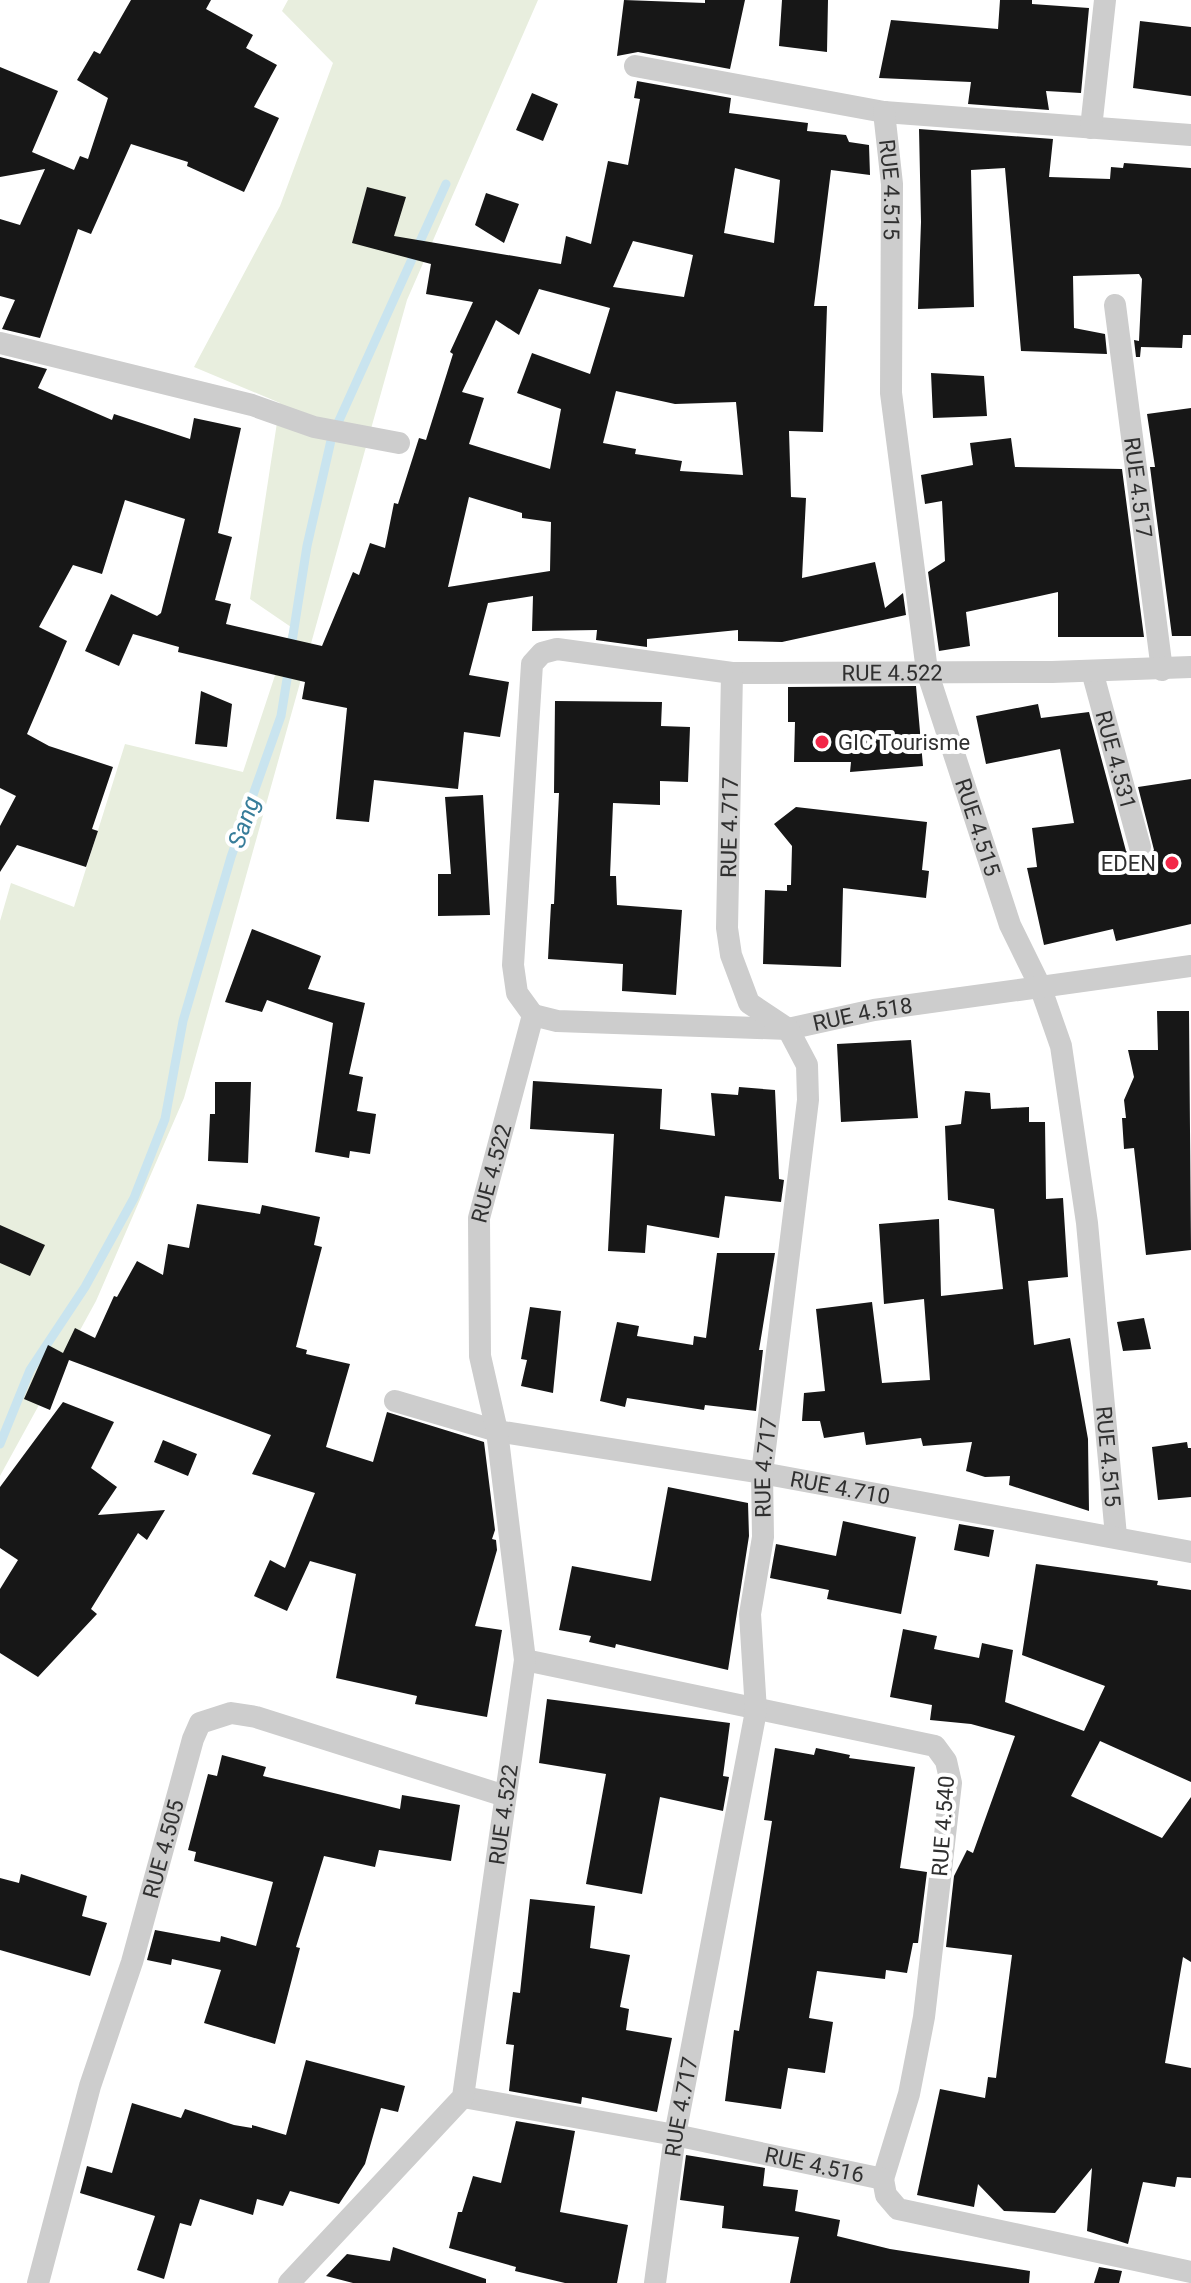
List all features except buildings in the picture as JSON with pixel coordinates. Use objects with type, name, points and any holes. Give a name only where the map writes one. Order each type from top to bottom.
[{"type":"street","points":[[1091,128],[1105,0],[1098,0]]},
{"type":"street","points":[[635,66],[884,112],[1191,135]]},
{"type":"street","name":"RUE 4.515","points":[[884,112],[892,184],[891,393],[927,671],[1010,925],[1040,986],[1061,1046],[1085,1208],[1116,1536]]},
{"type":"street","name":"RUE 4.517","points":[[1115,305],[1162,670]]},
{"type":"street","points":[[0,343],[252,405],[314,427],[399,443]]},
{"type":"street","name":"RUE 4.522","points":[[463,2097],[525,1660],[497,1431],[480,1356],[479,1218],[533,1015],[517,993],[513,965],[532,664],[542,653],[557,649],[732,673],[1092,671],[1191,667]]},
{"type":"street","name":"RUE 4.531","points":[[1092,671],[1140,847]]},
{"type":"street","name":"RUE 4.717","points":[[655,2283],[675,2135],[756,1711],[750,1614],[763,1537],[762,1473],[808,1100],[807,1065],[788,1029],[749,1003],[731,955],[727,928],[732,673]]},
{"type":"street","name":"RUE 4.518","points":[[533,1015],[557,1021],[788,1029],[874,1010],[1191,966]]},
{"type":"street","name":"RUE 4.710","points":[[395,1401],[497,1431],[762,1473],[1191,1552]]},
{"type":"street","name":"RUE 4.540","points":[[525,1660],[756,1711],[935,1746],[946,1761],[951,1783],[924,2017],[909,2094],[883,2179]]},
{"type":"street","name":"RUE 4.505","points":[[38,2283],[90,2086],[132,1962],[200,1723],[231,1713],[256,1717],[505,1796]]},
{"type":"street","points":[[289,2283],[463,2097]]},
{"type":"street","name":"RUE 4.516","points":[[463,2097],[675,2135],[883,2179],[886,2195],[898,2209],[1191,2272]]},
{"type":"green space","points":[[288,0],[538,0],[407,300],[184,1098],[96,1301],[0,1476],[0,921],[11,883],[74,907],[125,744],[243,772],[291,627],[250,599],[280,403],[194,367],[280,206],[333,63],[282,11]]},
{"type":"waterway","name":"Sang","points":[[291,648],[307,546],[332,436],[446,184]]},
{"type":"waterway","name":"Sang","points":[[0,1444],[30,1370],[85,1287],[134,1198],[165,1119],[183,1021],[231,857],[281,716],[289,667]]},
{"type":"place","name":"GIC Tourisme","points":[[822,742]]},
{"type":"place","name":"EDEN","points":[[1172,863]]}]
